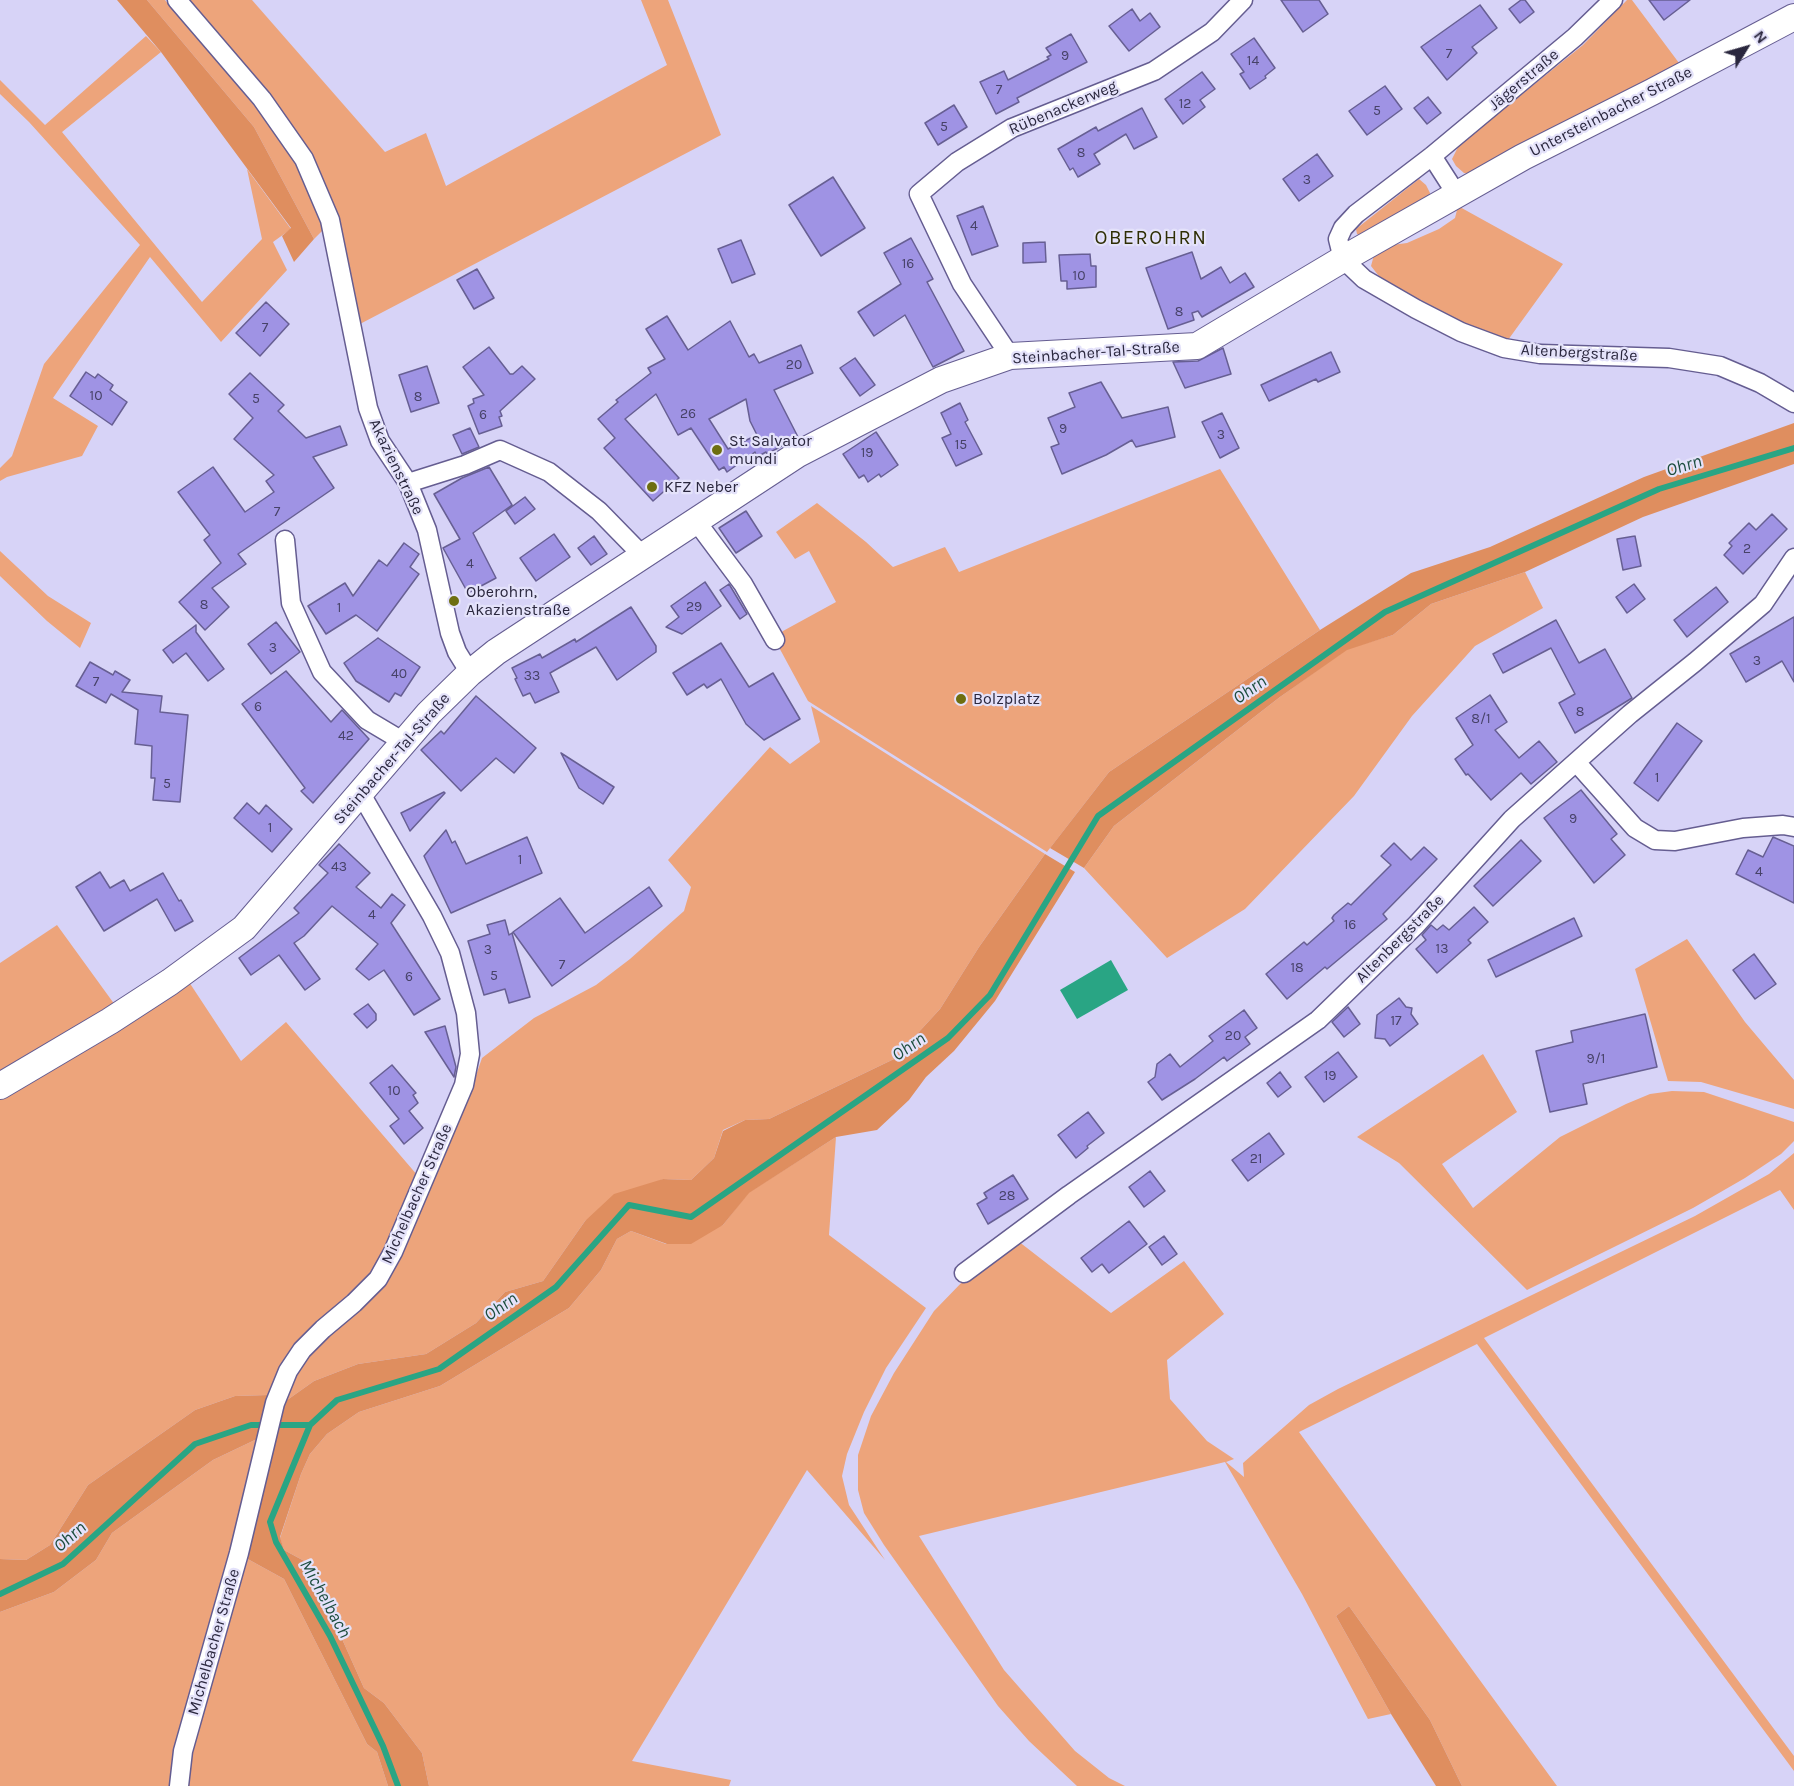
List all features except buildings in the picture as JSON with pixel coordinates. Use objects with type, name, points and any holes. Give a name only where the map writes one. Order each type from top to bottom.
[{"type":"main road","name":"Untersteinbacher Straße","points":[[1523,157],[1652,93],[1794,17]]},
{"type":"main road","name":"Steinbacher-Tal-Straße","points":[[0,1086],[110,1021],[170,982],[244,928],[429,713],[470,673],[496,652],[798,454],[941,380],[1011,356],[1197,346],[1343,259],[1523,157]]},
{"type":"street","name":"Akazienstraße","points":[[177,0],[268,108],[304,159],[330,220],[368,408],[380,441],[408,483],[427,530],[450,633],[457,652],[470,673]]},
{"type":"street","name":"Rübenackerweg","points":[[1011,356],[962,284],[919,194],[957,162],[1012,128],[1154,71],[1212,32],[1243,0]]},
{"type":"street","name":"Jägerstraße","points":[[1343,259],[1338,239],[1343,228],[1356,214],[1432,156],[1575,37],[1613,0]]},
{"type":"street","points":[[1432,156],[1457,195]]},
{"type":"street","name":"Altenbergstraße","points":[[1343,259],[1364,279],[1416,309],[1461,332],[1504,348],[1540,354],[1669,357],[1720,366],[1761,382],[1794,403]]},
{"type":"street","points":[[408,483],[465,465],[500,450],[549,472],[599,512],[642,555]]},
{"type":"street","points":[[696,521],[743,584],[775,640]]},
{"type":"street","points":[[285,540],[291,603],[322,672],[367,720],[404,742]]},
{"type":"street","name":"Altenbergstraße","points":[[964,1274],[1069,1195],[1317,1020],[1416,925],[1512,819],[1630,714],[1763,604],[1794,558]]},
{"type":"street","points":[[1576,762],[1635,828],[1655,840],[1675,841],[1743,828],[1783,825],[1794,827]]},
{"type":"street","name":"Michelbacher Straße","points":[[179,1786],[183,1751],[239,1553],[275,1403],[288,1371],[302,1350],[323,1329],[354,1304],[378,1279],[393,1252],[465,1086],[470,1054],[466,1013],[450,953],[432,916],[361,794]]},
{"type":"shaded area","points":[[117,0],[147,0],[254,127],[314,239],[294,262],[282,236],[291,228],[161,52]]},
{"type":"shaded area","points":[[147,0],[165,0],[254,105],[295,160],[324,229],[314,239],[254,127]]},
{"type":"shaded area","points":[[189,0],[252,0],[385,152],[426,133],[446,186],[667,65],[641,0],[668,0],[721,135],[360,324],[310,157],[269,92]]},
{"type":"shaded area","points":[[1627,0],[1632,0],[1682,67],[1474,175],[1464,173],[1456,166],[1452,159],[1459,145],[1583,45]]},
{"type":"shaded area","points":[[146,36],[161,52],[62,132],[202,302],[262,239],[247,169],[291,229],[273,242],[287,270],[221,342],[150,257],[53,398],[98,426],[82,456],[0,481],[0,468],[12,456],[44,364],[140,245],[29,122],[0,94],[0,80],[45,125]]},
{"type":"shaded area","points":[[1419,179],[1430,193],[1428,199],[1361,236],[1357,234],[1356,229]]},
{"type":"shaded area","points":[[1458,206],[1563,264],[1508,340],[1468,325],[1382,280],[1371,266],[1374,255],[1385,246],[1407,243],[1439,229],[1455,218]]},
{"type":"shaded area","points":[[1794,423],[1794,464],[1643,517],[1525,572],[1431,604],[1393,635],[1347,650],[1280,697],[1114,826],[1084,868],[1050,848],[1109,772],[1320,630],[1411,573],[1490,547],[1644,477]]},
{"type":"shaded area","points":[[1220,469],[1320,630],[1109,772],[1047,852],[808,701],[775,640],[783,631],[836,602],[809,551],[795,559],[776,532],[817,503],[893,567],[945,547],[959,572]]},
{"type":"shaded area","points":[[0,551],[48,596],[91,623],[80,648],[47,621],[0,576]]},
{"type":"shaded area","points":[[1525,572],[1543,608],[1475,646],[1412,716],[1354,796],[1245,909],[1167,958],[1084,868],[1114,826],[1280,697],[1347,649],[1393,635],[1431,604]]},
{"type":"shaded area","points":[[811,706],[1045,854],[979,947],[940,1009],[894,1059],[769,1119],[745,1120],[723,1130],[714,1158],[691,1180],[663,1179],[585,1221],[543,1281],[505,1292],[476,1323],[426,1354],[358,1364],[314,1381],[283,1403],[294,1373],[306,1354],[367,1299],[472,1087],[482,1058],[534,1018],[596,985],[630,959],[684,911],[691,887],[668,860],[770,747],[790,764],[820,742]]},
{"type":"shaded area","points":[[1045,854],[1075,872],[995,1001],[954,1051],[926,1077],[909,1100],[877,1130],[836,1137],[749,1193],[723,1225],[691,1244],[667,1244],[631,1231],[617,1239],[601,1270],[569,1308],[440,1386],[359,1412],[327,1434],[310,1454],[280,1537],[284,1550],[308,1563],[364,1688],[384,1703],[422,1753],[429,1786],[388,1786],[377,1752],[367,1744],[284,1579],[244,1557],[283,1403],[314,1381],[358,1364],[426,1354],[476,1323],[505,1292],[543,1281],[585,1221],[614,1194],[663,1179],[691,1180],[714,1158],[723,1131],[745,1120],[769,1119],[894,1059],[940,1009],[979,947]]},
{"type":"shaded area","points":[[57,925],[115,1005],[0,1073],[0,963]]},
{"type":"shaded area","points":[[1687,939],[1745,1022],[1794,1080],[1794,1109],[1701,1082],[1668,1081],[1635,969]]},
{"type":"shaded area","points":[[1111,960],[1128,990],[1077,1019],[1060,990]]},
{"type":"shaded area","points":[[189,982],[241,1061],[286,1022],[418,1176],[383,1256],[368,1277],[281,1366],[268,1395],[235,1396],[195,1410],[88,1485],[50,1545],[26,1560],[0,1559],[0,1094]]},
{"type":"shaded area","points":[[1483,1054],[1517,1112],[1442,1164],[1473,1208],[1560,1137],[1650,1094],[1672,1091],[1704,1092],[1794,1122],[1794,1141],[1781,1154],[1745,1178],[1693,1208],[1527,1290],[1399,1163],[1357,1137]]},
{"type":"shaded area","points":[[836,1137],[829,1235],[926,1308],[886,1368],[864,1412],[847,1454],[842,1476],[849,1505],[885,1560],[807,1470],[632,1761],[731,1780],[729,1786],[429,1786],[422,1753],[384,1703],[364,1688],[308,1563],[284,1550],[280,1538],[310,1454],[327,1434],[359,1412],[440,1386],[569,1308],[601,1270],[617,1239],[631,1231],[666,1244],[723,1225],[748,1193]]},
{"type":"shaded area","points":[[1794,1153],[1794,1210],[1780,1190],[1484,1338],[1794,1756],[1794,1771],[1477,1344],[1299,1432],[1557,1786],[1462,1786],[1430,1720],[1349,1606],[1336,1616],[1391,1714],[1368,1719],[1302,1594],[1225,1462],[919,1536],[1004,1670],[1075,1751],[1109,1778],[1125,1786],[1077,1786],[1029,1741],[998,1706],[884,1545],[864,1513],[858,1490],[858,1455],[871,1416],[894,1373],[934,1311],[966,1278],[1018,1241],[1111,1313],[1184,1261],[1224,1314],[1167,1360],[1170,1399],[1207,1441],[1234,1459],[1226,1462],[1244,1477],[1243,1463],[1309,1405],[1695,1216],[1769,1174]]},
{"type":"shaded area","points":[[268,1395],[257,1439],[213,1460],[112,1533],[96,1560],[54,1592],[0,1612],[0,1559],[26,1560],[50,1545],[88,1485],[195,1410],[235,1396]]},
{"type":"shaded area","points":[[257,1439],[232,1551],[170,1786],[0,1786],[0,1612],[54,1592],[96,1560],[112,1533],[213,1460]]},
{"type":"shaded area","points":[[244,1557],[284,1579],[367,1744],[377,1752],[388,1786],[187,1786],[186,1773]]},
{"type":"shaded area","points":[[1349,1606],[1430,1720],[1462,1786],[1436,1786],[1391,1714],[1336,1616]]},
{"type":"waterway","name":"Ohrn","points":[[0,1594],[63,1564],[195,1444],[251,1425],[310,1425],[337,1400],[439,1369],[556,1287],[629,1205],[691,1217],[948,1038],[990,995],[1098,816],[1385,612],[1659,489],[1794,448]]},
{"type":"waterway","name":"Michelbach","points":[[310,1425],[270,1522],[276,1542],[330,1636],[383,1746],[398,1786]]},
{"type":"place","name":"St. Salvator mundi","points":[[717,450]]},
{"type":"place","name":"KFZ Neber","points":[[652,487]]},
{"type":"place","name":"Oberohrn, Akazienstraße","points":[[454,601]]},
{"type":"place","name":"Bolzplatz","points":[[961,699]]},
{"type":"district","name":"OBEROHRN","points":[[1151,238]]}]
